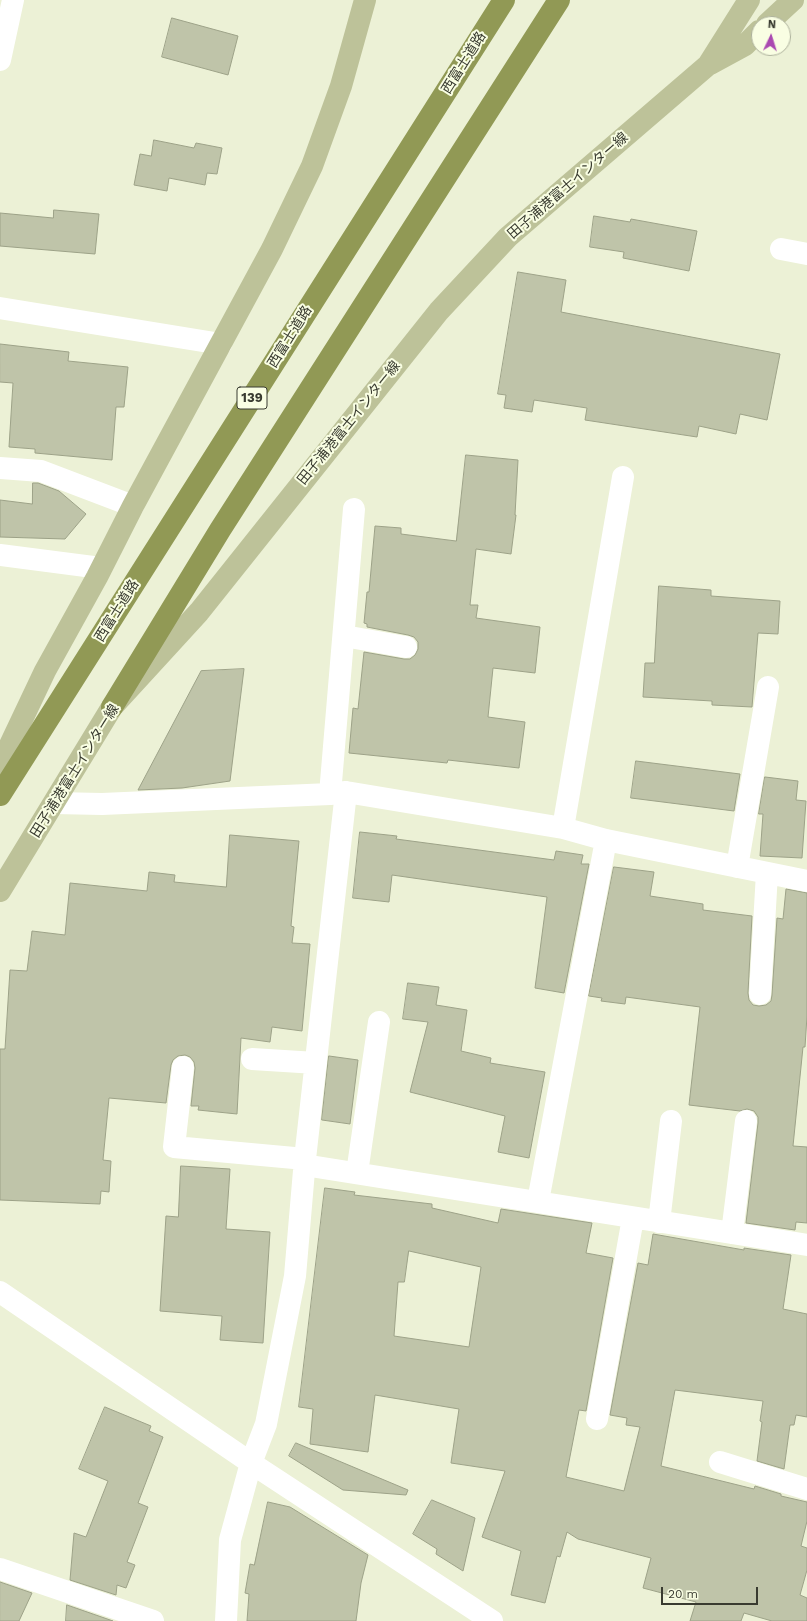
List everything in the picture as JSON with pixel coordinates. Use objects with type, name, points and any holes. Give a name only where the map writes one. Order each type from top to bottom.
[{"type":"highway","name":"西富士道路","points":[[0,795],[504,0]]},
{"type":"highway","points":[[112,707],[220,530],[559,0]]},
{"type":"main road","points":[[360,22],[365,0]]},
{"type":"main road","points":[[0,766],[45,671],[272,249],[312,166],[341,86],[368,0]]},
{"type":"main road","name":"田子浦港富士インター線","points":[[0,891],[112,707],[199,612],[439,311],[508,237],[708,65],[749,0]]},
{"type":"main road","points":[[776,16],[793,0]]},
{"type":"main road","points":[[708,65],[745,45],[751,39]]},
{"type":"street","points":[[0,60],[13,0]]},
{"type":"street","points":[[781,249],[807,254]]},
{"type":"street","points":[[0,308],[221,344]]},
{"type":"street","points":[[0,468],[41,471],[133,506]]},
{"type":"street","points":[[563,828],[623,477]]},
{"type":"street","points":[[226,1621],[230,1540],[251,1463],[266,1424],[295,1276],[305,1162],[316,1063],[338,793],[344,636],[354,509]]},
{"type":"street","points":[[0,555],[101,568]]},
{"type":"street","points":[[344,636],[406,647]]},
{"type":"street","points":[[737,867],[768,687]]},
{"type":"street","points":[[54,803],[102,804],[338,793],[563,828],[606,840],[807,881]]},
{"type":"street","points":[[538,1201],[606,840]]},
{"type":"street","points":[[760,994],[768,873]]},
{"type":"street","points":[[357,1173],[379,1022]]},
{"type":"street","points":[[252,1059],[316,1063]]},
{"type":"street","points":[[183,1067],[174,1147],[305,1162],[357,1173],[807,1245]]},
{"type":"street","points":[[659,1222],[671,1121]]},
{"type":"street","points":[[732,1233],[746,1121]]},
{"type":"street","points":[[597,1419],[633,1218]]},
{"type":"street","points":[[0,1292],[251,1463],[492,1621]]},
{"type":"street","points":[[720,1462],[807,1489]]},
{"type":"street","points":[[0,1569],[153,1621]]},
{"type":"building","points":[[172,18],[238,36],[228,75],[162,57]]},
{"type":"building","points":[[154,140],[194,148],[196,143],[222,148],[217,174],[207,173],[205,185],[169,178],[167,191],[134,185],[140,154],[151,156]]},
{"type":"building","points":[[54,210],[99,214],[95,254],[0,246],[0,213],[53,218]]},
{"type":"building","points":[[594,216],[630,222],[631,219],[697,231],[689,271],[623,258],[624,252],[590,247]]},
{"type":"building","points":[[518,272],[566,280],[561,312],[780,354],[767,420],[740,414],[736,434],[699,426],[697,437],[585,420],[587,408],[534,400],[532,412],[504,408],[506,395],[498,394]]},
{"type":"building","points":[[0,344],[69,352],[68,361],[128,367],[124,407],[116,407],[112,460],[35,453],[35,449],[9,447],[13,383],[0,382]]},
{"type":"building","points":[[466,455],[518,460],[516,515],[511,554],[476,549],[470,605],[478,605],[476,618],[540,627],[535,673],[493,668],[488,717],[525,722],[519,768],[448,760],[447,763],[349,753],[353,708],[358,709],[364,652],[410,659],[415,655],[418,649],[418,642],[414,637],[367,627],[367,624],[364,623],[367,592],[369,592],[375,526],[401,528],[401,534],[456,541]]},
{"type":"building","points":[[33,483],[38,483],[59,491],[86,514],[65,539],[0,537],[0,500],[32,504]]},
{"type":"building","points":[[659,586],[711,590],[711,596],[780,601],[778,634],[758,633],[752,707],[712,705],[712,701],[643,697],[645,663],[654,663]]},
{"type":"building","points":[[244,669],[230,781],[182,788],[138,790],[201,671]]},
{"type":"building","points":[[636,761],[740,774],[734,811],[631,798]]},
{"type":"building","points":[[765,777],[798,781],[796,800],[806,801],[802,858],[760,856],[763,814],[759,814]]},
{"type":"building","points":[[360,832],[397,836],[396,839],[554,860],[556,851],[583,855],[581,864],[589,864],[564,993],[535,988],[547,897],[392,875],[389,902],[353,898]]},
{"type":"building","points":[[230,835],[299,841],[291,926],[294,927],[292,943],[310,944],[302,1031],[272,1027],[270,1042],[241,1038],[237,1114],[198,1110],[199,1106],[191,1106],[195,1068],[194,1062],[190,1057],[185,1055],[178,1056],[173,1060],[171,1065],[166,1103],[109,1098],[103,1160],[111,1161],[109,1192],[101,1191],[100,1204],[0,1200],[0,1049],[5,1049],[10,970],[27,971],[32,931],[65,935],[70,883],[147,891],[149,872],[175,875],[174,882],[226,887]]},
{"type":"building","points":[[614,867],[654,872],[650,896],[703,904],[703,910],[752,916],[748,993],[749,1000],[753,1005],[759,1006],[766,1005],[771,1001],[777,918],[783,919],[786,889],[807,893],[807,1016],[805,1047],[803,1047],[793,1146],[807,1147],[807,1223],[796,1222],[795,1230],[746,1223],[758,1123],[758,1117],[754,1111],[747,1109],[740,1111],[689,1105],[700,1007],[626,997],[625,1004],[601,1001],[602,998],[589,996]]},
{"type":"building","points":[[408,983],[439,987],[436,1005],[467,1010],[461,1051],[491,1058],[490,1063],[545,1072],[529,1158],[498,1152],[505,1116],[410,1092],[428,1022],[403,1019]]},
{"type":"building","points":[[329,1056],[358,1060],[350,1124],[322,1120]]},
{"type":"building","points":[[181,1166],[230,1169],[226,1229],[270,1232],[263,1343],[220,1340],[222,1316],[160,1311],[166,1216],[178,1217]]},
{"type":"building","points":[[325,1188],[355,1192],[354,1195],[432,1204],[432,1208],[498,1223],[501,1209],[592,1223],[586,1253],[613,1258],[586,1411],[579,1410],[566,1477],[624,1491],[640,1427],[626,1425],[627,1418],[610,1415],[638,1263],[648,1265],[653,1234],[744,1250],[744,1248],[791,1255],[783,1309],[807,1314],[807,1417],[796,1415],[794,1425],[790,1425],[784,1469],[757,1461],[763,1401],[675,1390],[661,1466],[754,1489],[755,1486],[781,1494],[781,1496],[807,1502],[807,1521],[801,1546],[807,1548],[807,1570],[800,1595],[807,1598],[807,1621],[772,1621],[744,1613],[741,1621],[690,1621],[696,1602],[643,1588],[651,1558],[578,1539],[567,1532],[560,1557],[557,1556],[545,1603],[511,1595],[521,1551],[482,1537],[505,1471],[451,1463],[459,1409],[375,1395],[368,1452],[310,1444],[313,1409],[299,1407]],"holes":[[[409,1251],[481,1267],[469,1347],[394,1336],[398,1282],[404,1282]]]},
{"type":"building","points":[[105,1407],[151,1426],[149,1431],[163,1437],[138,1503],[148,1507],[127,1562],[135,1565],[126,1588],[117,1585],[116,1595],[70,1580],[74,1533],[86,1537],[108,1481],[79,1469]]},
{"type":"building","points":[[296,1443],[408,1490],[406,1495],[343,1490],[289,1456]]},
{"type":"building","points":[[432,1500],[475,1518],[463,1571],[436,1554],[437,1549],[413,1534]]},
{"type":"building","points":[[268,1502],[290,1507],[368,1555],[361,1583],[356,1621],[247,1621],[249,1594],[245,1593],[250,1564],[254,1565]]},
{"type":"building","points":[[0,1582],[32,1593],[19,1621],[0,1621]]},
{"type":"building","points":[[67,1605],[113,1621],[66,1621]]}]
